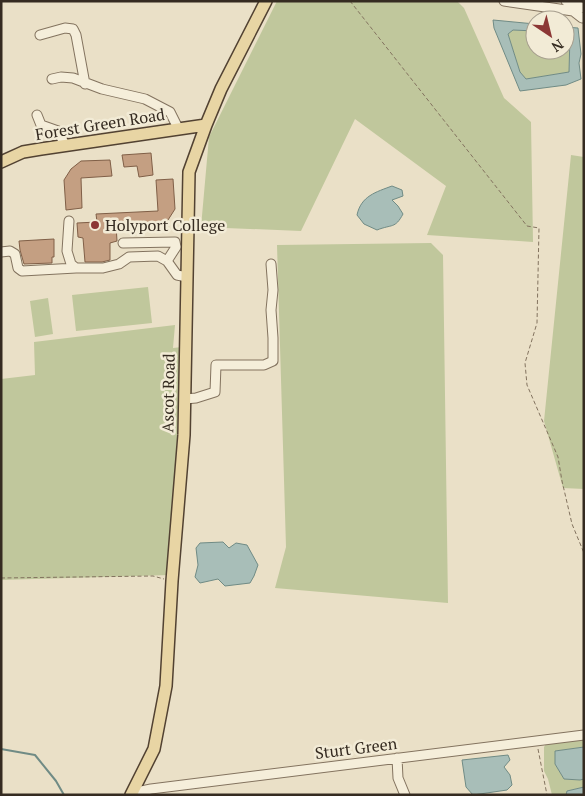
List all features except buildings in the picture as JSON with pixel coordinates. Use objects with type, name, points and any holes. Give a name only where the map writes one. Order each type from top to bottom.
[{"type":"main road","name":"Ascot Road","points":[[131,794],[154,749],[166,686],[172,581],[184,435],[189,172],[221,89],[266,1]]},
{"type":"main road","name":"Forest Green Road","points":[[1,162],[23,152],[206,124]]},
{"type":"street","points":[[504,1],[573,11],[582,18]]},
{"type":"street","points":[[566,1],[584,8]]},
{"type":"street","points":[[40,35],[65,28],[73,29],[76,35],[85,84]]},
{"type":"street","points":[[52,79],[62,77],[74,78],[85,84],[145,99],[170,112],[178,128]]},
{"type":"street","points":[[37,114],[41,125],[58,131],[65,145]]},
{"type":"street","points":[[69,221],[68,258],[76,268]]},
{"type":"street","points":[[124,243],[175,242],[176,246],[167,261]]},
{"type":"street","points":[[1,252],[10,251],[15,254],[18,268],[22,271],[94,269],[111,267],[129,257],[158,256],[167,261],[174,273],[187,277]]},
{"type":"street","points":[[184,399],[196,398],[215,392],[216,365],[264,365],[272,361],[273,338],[270,310],[274,290],[271,264]]},
{"type":"street","name":"Sturt Green","points":[[131,794],[397,758],[584,736]]},
{"type":"street","points":[[397,758],[398,778],[405,795]]},
{"type":"path","points":[[350,1],[527,226],[539,228],[537,323],[525,363],[527,386],[558,457],[572,524],[584,553]]},
{"type":"path","points":[[1,578],[153,576],[172,581]]},
{"type":"path","points":[[537,741],[547,795]]},
{"type":"green space","points":[[277,1],[457,1],[464,8],[504,98],[531,122],[533,242],[427,235],[446,186],[355,119],[301,231],[201,227],[209,137]]},
{"type":"green space","points":[[512,30],[525,31],[525,60],[569,60],[569,72],[526,79],[520,72],[508,34]]},
{"type":"green space","points":[[571,155],[584,157],[584,489],[563,488],[544,421]]},
{"type":"green space","points":[[431,243],[443,255],[448,603],[275,588],[286,547],[277,245]]},
{"type":"green space","points":[[148,287],[152,323],[76,331],[72,295]]},
{"type":"green space","points":[[48,298],[53,334],[35,337],[30,301]]},
{"type":"green space","points":[[175,325],[173,348],[182,347],[170,575],[1,580],[1,379],[35,375],[34,342]]},
{"type":"green space","points":[[584,740],[584,747],[555,751],[555,764],[564,779],[584,779],[584,787],[567,791],[566,795],[552,795],[544,771],[544,747],[546,744]]},
{"type":"water","points":[[493,20],[525,23],[525,31],[513,30],[508,34],[520,72],[526,79],[569,72],[569,60],[575,60],[575,28],[578,28],[581,79],[566,85],[520,91],[494,28]]},
{"type":"water","points":[[392,186],[402,190],[403,196],[392,200],[403,214],[398,222],[377,230],[364,224],[357,215],[362,203],[380,190]]},
{"type":"water","points":[[223,542],[229,548],[236,543],[247,545],[258,565],[250,583],[225,586],[218,579],[200,583],[195,577],[198,565],[196,548],[200,543]]},
{"type":"water","points":[[584,747],[584,779],[564,779],[555,764],[555,751]]},
{"type":"water","points":[[508,755],[510,760],[504,767],[510,775],[512,785],[507,790],[473,795],[466,787],[462,760]]},
{"type":"water","points":[[584,787],[584,795],[566,795],[567,791]]},
{"type":"waterway","points":[[1,749],[35,755],[56,781],[64,795]]},
{"type":"place","name":"Holyport College","points":[[95,225]]}]
